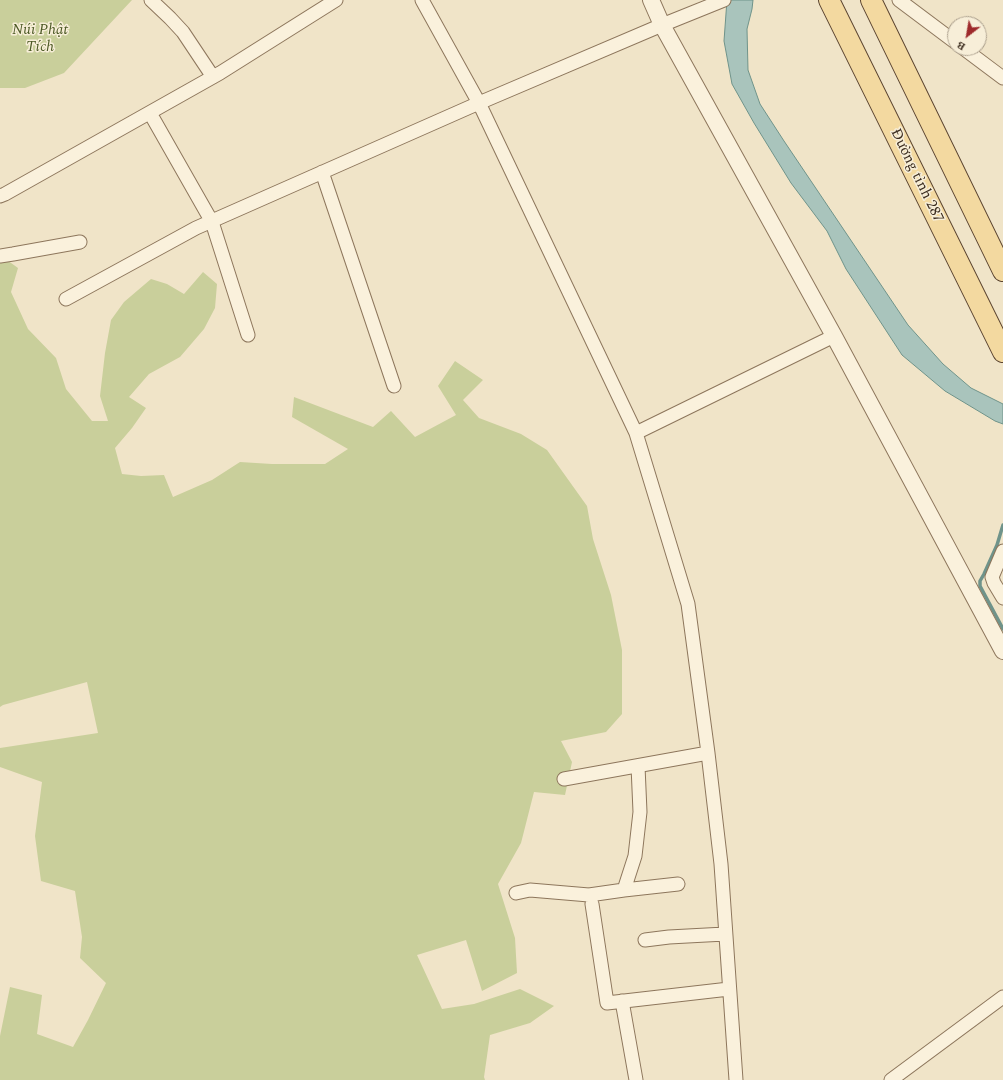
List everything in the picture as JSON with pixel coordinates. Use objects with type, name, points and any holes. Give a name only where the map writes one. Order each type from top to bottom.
[{"type":"main road","name":"Đường tỉnh 287","points":[[829,0],[1003,352]]},
{"type":"main road","points":[[871,0],[1003,271]]},
{"type":"street","points":[[151,0],[183,32],[213,77]]},
{"type":"street","points":[[0,196],[213,77],[336,0]]},
{"type":"street","points":[[422,0],[479,103],[636,433],[688,604],[721,864],[736,1080]]},
{"type":"street","points":[[651,0],[662,25],[834,336],[1003,651]]},
{"type":"street","points":[[899,0],[947,36]]},
{"type":"street","points":[[66,299],[196,228],[479,103],[721,1]]},
{"type":"street","points":[[974,56],[1003,78]]},
{"type":"street","points":[[150,112],[212,222],[248,335]]},
{"type":"street","points":[[322,172],[394,386]]},
{"type":"street","points":[[0,256],[80,242]]},
{"type":"street","points":[[636,433],[834,336]]},
{"type":"street","points":[[1003,551],[992,577],[1003,598]]},
{"type":"street","points":[[564,779],[708,753]]},
{"type":"street","points":[[624,890],[635,856],[640,812],[638,766]]},
{"type":"street","points":[[516,893],[530,890],[589,895],[678,884]]},
{"type":"street","points":[[592,904],[607,1003],[729,988]]},
{"type":"street","points":[[645,940],[669,937],[726,934]]},
{"type":"street","points":[[891,1080],[1003,997]]},
{"type":"street","points":[[622,1001],[636,1080]]},
{"type":"green space","name":"Núi Phật Tích","points":[[0,0],[132,0],[64,73],[25,88],[0,88]]},
{"type":"green space","points":[[0,255],[18,268],[11,292],[28,329],[56,358],[66,389],[92,421],[108,421],[100,396],[105,353],[111,320],[124,302],[151,279],[167,284],[184,294],[203,272],[217,284],[215,308],[204,329],[180,357],[149,374],[129,397],[146,408],[115,448],[122,474],[141,476],[164,475],[173,497],[212,480],[240,462],[272,464],[325,464],[348,449],[292,417],[294,397],[373,427],[391,411],[415,437],[456,415],[438,386],[455,361],[483,380],[463,400],[479,418],[521,434],[547,450],[587,506],[593,539],[611,595],[622,650],[622,714],[606,732],[561,741],[572,762],[565,795],[534,792],[521,843],[498,884],[515,938],[517,973],[482,991],[466,940],[417,955],[442,1009],[474,1004],[520,989],[554,1006],[530,1023],[490,1035],[484,1077],[485,1080],[0,1080],[0,1036],[10,987],[42,995],[37,1034],[73,1047],[106,983],[80,958],[82,937],[75,891],[41,881],[35,836],[42,782],[0,767],[0,748],[98,733],[87,682],[0,707]]},
{"type":"water","points":[[727,0],[753,0],[747,29],[748,70],[760,104],[784,141],[908,325],[943,364],[971,388],[1003,404],[1003,424],[995,421],[945,391],[902,355],[846,269],[827,231],[791,183],[732,84],[724,41]]},
{"type":"waterway","points":[[1003,525],[997,545],[980,581],[980,586],[1003,629]]}]
